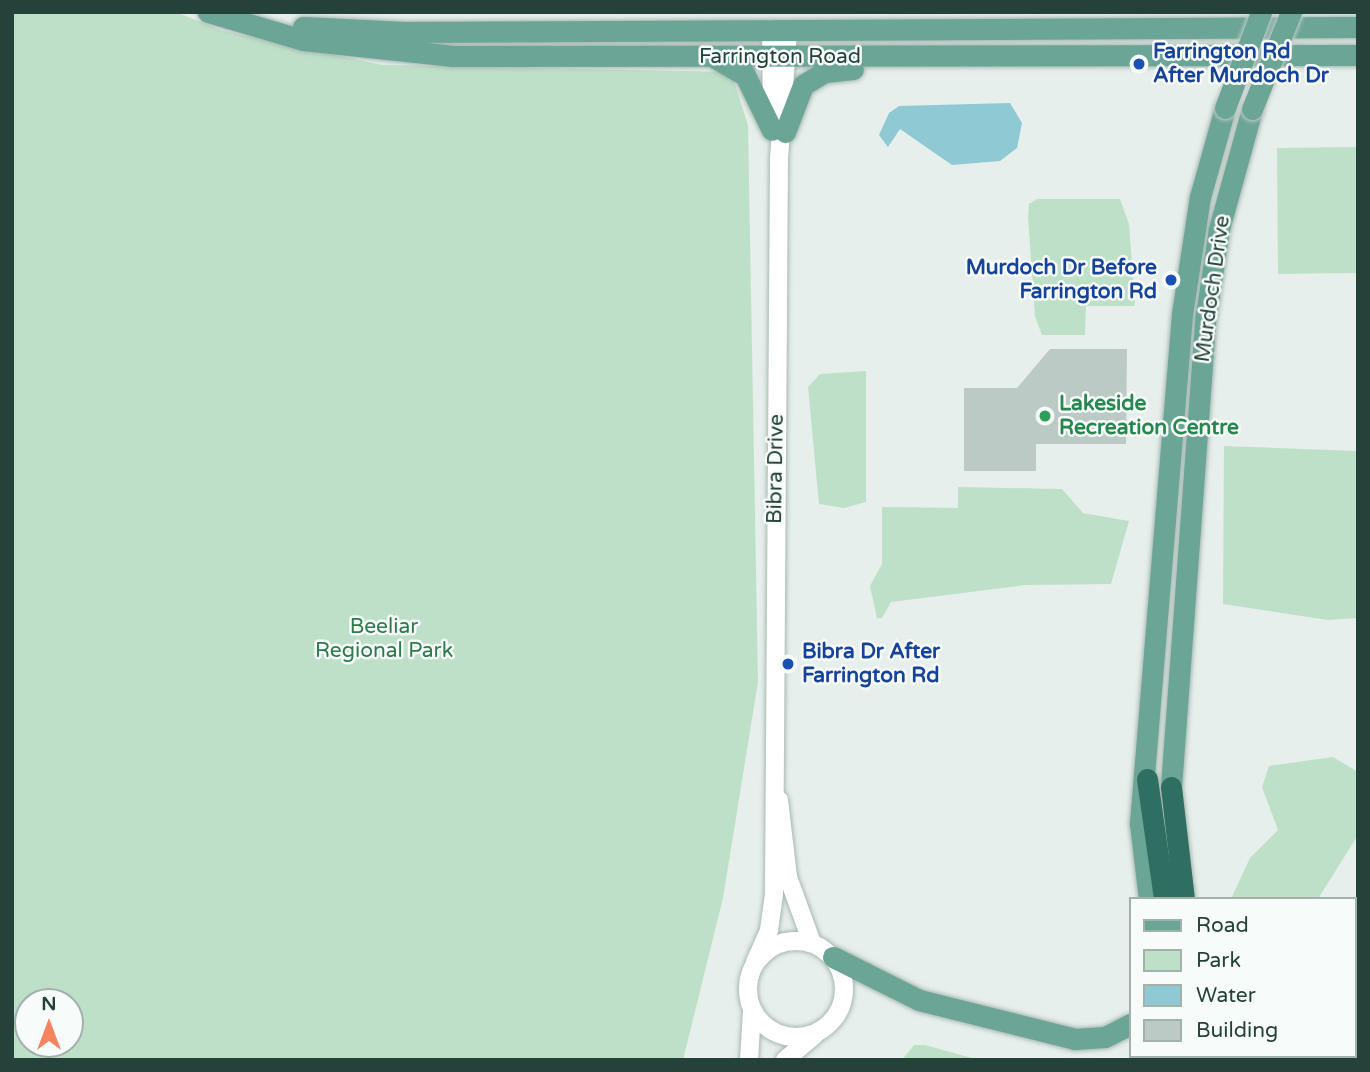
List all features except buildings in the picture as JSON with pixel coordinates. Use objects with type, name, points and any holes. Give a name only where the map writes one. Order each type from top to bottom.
[{"type":"highway","points":[[1147,779],[1164,897]]},
{"type":"highway","points":[[1171,787],[1184,897]]},
{"type":"main road","name":"Farrington Road","points":[[208,12],[247,28],[370,51],[714,58],[1358,55]]},
{"type":"main road","name":"Farrington Road","points":[[214,12],[326,30],[1358,27]]},
{"type":"main road","name":"Murdoch Drive","points":[[1149,897],[1140,823],[1147,779],[1185,285],[1200,197],[1225,108],[1262,12]]},
{"type":"main road","name":"Murdoch Drive","points":[[1171,787],[1206,315],[1219,229],[1252,109],[1291,12]]},
{"type":"main road","points":[[1038,28],[1034,42],[1122,45],[1140,55]]},
{"type":"main road","points":[[778,131],[795,96],[825,72],[980,56]]},
{"type":"main road","points":[[714,58],[745,75],[778,131]]},
{"type":"main road","points":[[833,957],[919,1000],[1075,1040],[1105,1037],[1128,1025]]},
{"type":"street","name":"Bibra Drive","points":[[755,962],[774,906],[780,29]]},
{"type":"street","name":"Bibra Drive","points":[[774,779],[788,877],[812,943]]},
{"type":"street","points":[[749,1060],[752,1010],[747,986],[755,962],[774,946],[812,943],[833,957],[844,980],[842,1005],[817,1033],[785,1060]]},
{"type":"street","points":[[752,1010],[780,1035],[817,1033]]},
{"type":"green space","name":"Beeliar Regional Park","points":[[12,12],[176,12],[223,31],[382,65],[731,72],[748,125],[758,682],[723,898],[683,1060],[12,1060]]},
{"type":"green space","points":[[1358,147],[1358,273],[1278,274],[1277,148]]},
{"type":"green space","points":[[1037,199],[1120,199],[1129,224],[1135,306],[1086,306],[1085,335],[1042,335],[1035,317],[1028,217],[1029,204]]},
{"type":"green space","points":[[866,371],[866,502],[844,508],[819,504],[808,387],[820,374]]},
{"type":"green space","points":[[1224,446],[1358,451],[1358,618],[1328,620],[1223,604]]},
{"type":"green space","points":[[958,487],[1062,489],[1083,513],[1129,521],[1111,584],[1025,585],[891,602],[882,618],[877,618],[870,586],[882,564],[882,507],[958,508]]},
{"type":"green space","points":[[1333,757],[1358,772],[1358,835],[1319,897],[1232,897],[1250,858],[1278,830],[1262,787],[1269,766]]},
{"type":"green space","points":[[914,1045],[925,1045],[979,1060],[902,1060]]},
{"type":"water","points":[[1010,103],[1022,123],[1017,148],[1000,161],[952,165],[900,129],[888,147],[879,135],[889,113],[899,106]]},
{"type":"place","name":"Farrington Rd After Murdoch Dr","points":[[1139,64]]},
{"type":"place","name":"Murdoch Dr Before Farrington Rd","points":[[1171,280]]},
{"type":"place","name":"Lakeside Recreation Centre","points":[[1045,416]]},
{"type":"place","name":"Bibra Dr After Farrington Rd","points":[[788,664]]}]
